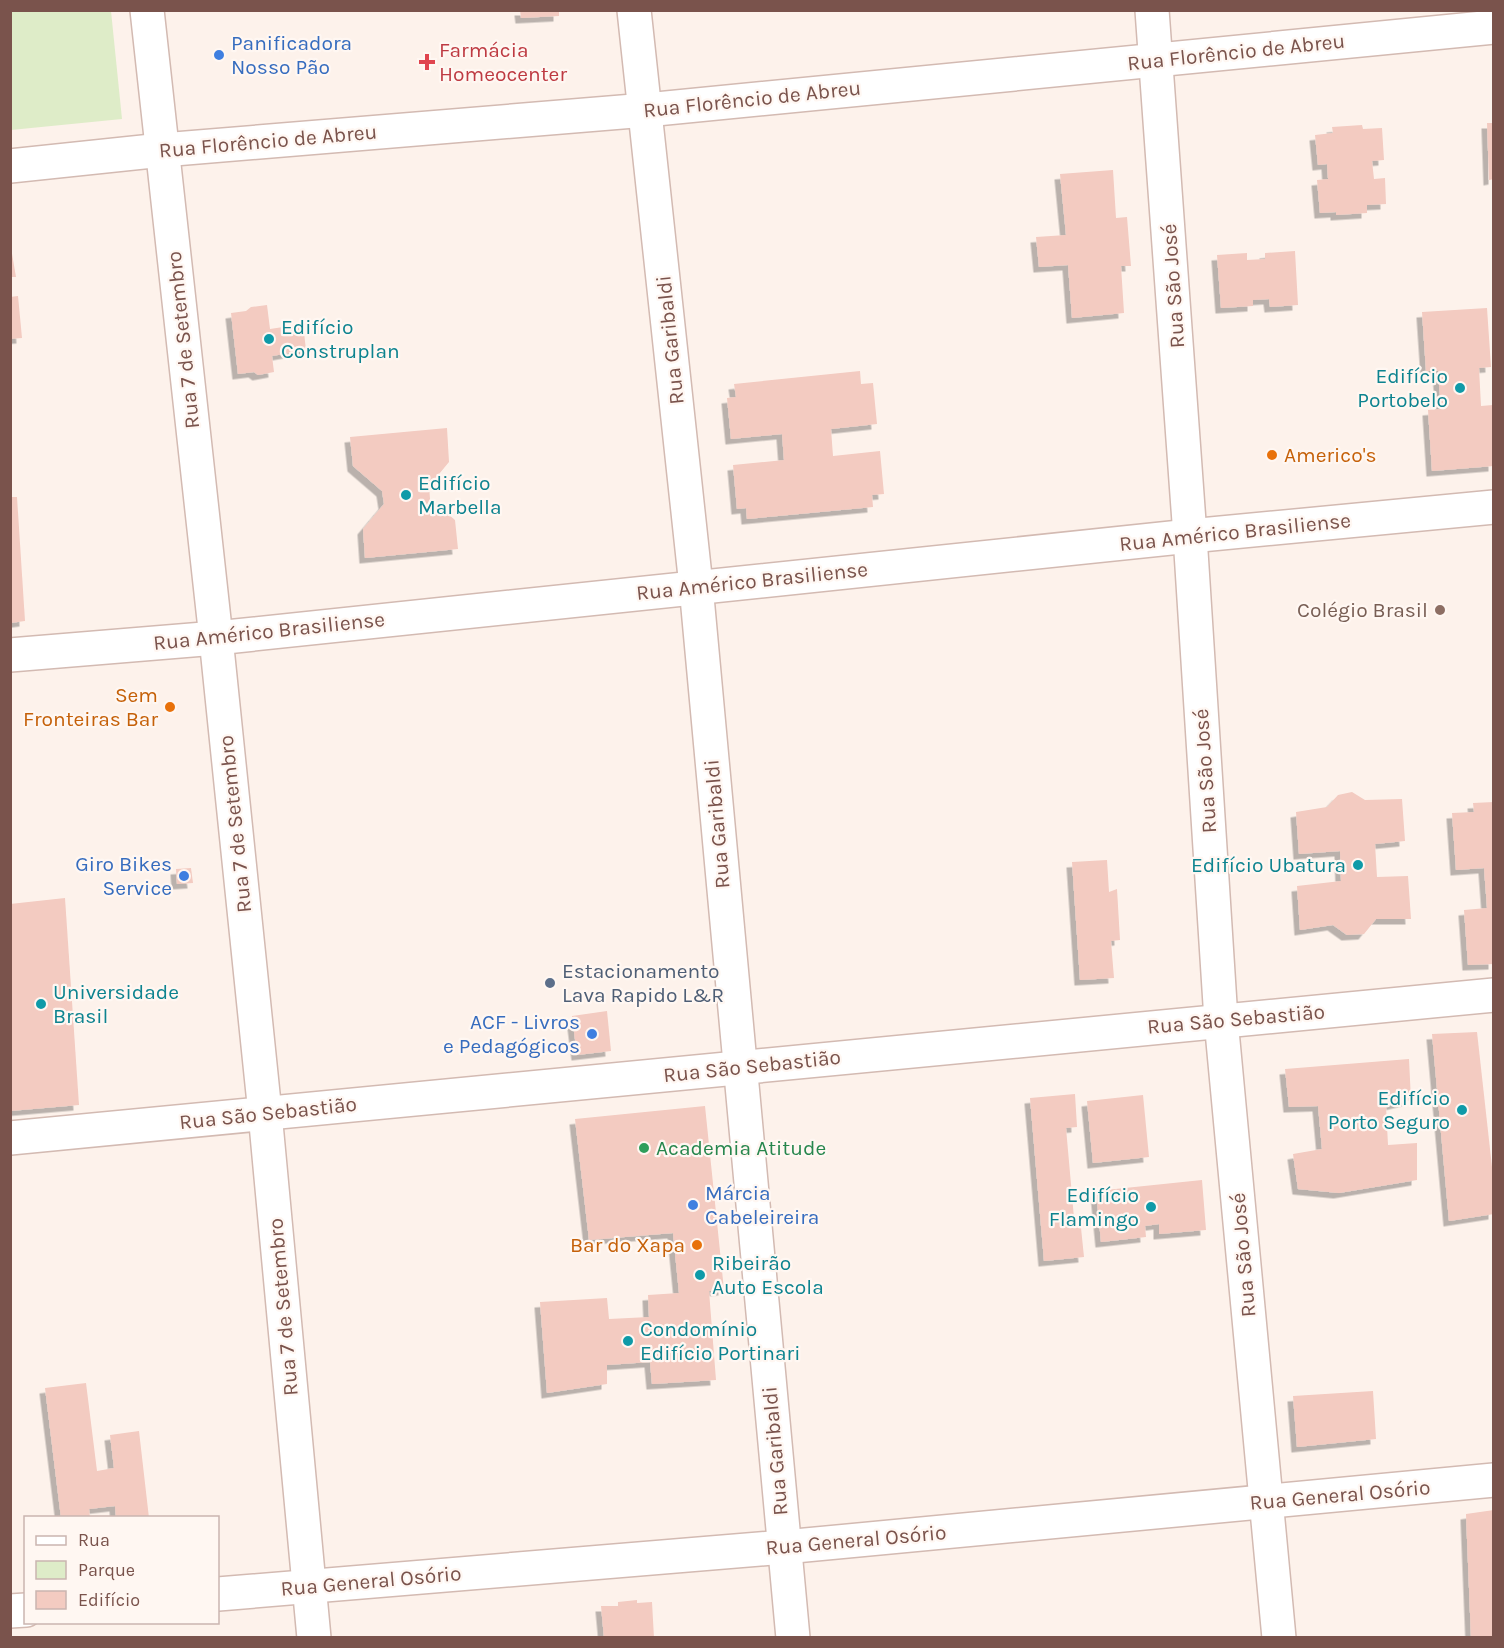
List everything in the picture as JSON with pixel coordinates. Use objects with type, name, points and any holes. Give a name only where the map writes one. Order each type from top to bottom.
[{"type":"street","name":"Rua 7 de Setembro","points":[[147,10],[216,638],[265,1113],[314,1638]]},
{"type":"street","name":"Rua Garibaldi","points":[[634,10],[696,586],[792,1638]]},
{"type":"street","name":"Rua São José","points":[[1152,10],[1190,536],[1221,1020],[1279,1638]]},
{"type":"street","name":"Rua Florêncio de Abreu","points":[[10,166],[162,150],[646,110],[1494,27]]},
{"type":"street","name":"Rua Américo Brasiliense","points":[[10,655],[216,638],[696,586],[1494,507]]},
{"type":"street","name":"Rua São Sebastião","points":[[10,1138],[1494,995]]},
{"type":"street","name":"Rua General Osório","points":[[219,1594],[784,1547],[1494,1480]]},
{"type":"green space","points":[[11,10],[111,11],[122,119],[11,130]]},
{"type":"building","points":[[520,10],[559,10],[559,16],[521,18]]},
{"type":"building","points":[[1487,123],[1494,123],[1494,179],[1489,180]]},
{"type":"building","points":[[1362,125],[1363,129],[1382,128],[1384,160],[1372,161],[1374,179],[1385,178],[1386,204],[1367,205],[1367,213],[1336,215],[1336,212],[1320,213],[1317,180],[1328,179],[1327,164],[1318,165],[1315,135],[1333,133],[1332,127]]},
{"type":"building","points":[[1113,170],[1116,218],[1127,217],[1131,266],[1121,266],[1124,313],[1072,318],[1068,265],[1039,267],[1036,237],[1066,235],[1060,174]]},
{"type":"building","points":[[10,242],[16,277],[10,277]]},
{"type":"building","points":[[1295,251],[1298,305],[1270,307],[1269,299],[1253,300],[1253,306],[1221,308],[1217,255],[1247,253],[1247,260],[1265,259],[1265,253]]},
{"type":"building","points":[[18,296],[22,338],[10,339],[10,297]]},
{"type":"building","name":"Edifício Construplan","points":[[267,305],[270,329],[303,324],[306,350],[272,356],[274,372],[258,375],[254,372],[238,374],[231,313]]},
{"type":"building","name":"Edifício Portobelo","points":[[1487,308],[1491,367],[1479,368],[1481,406],[1493,405],[1494,466],[1432,471],[1428,410],[1441,409],[1438,371],[1426,371],[1422,312]]},
{"type":"building","points":[[860,371],[861,384],[873,383],[877,424],[831,429],[833,456],[880,451],[884,494],[872,495],[873,507],[747,519],[746,508],[737,509],[733,465],[784,460],[782,434],[731,439],[727,398],[736,397],[734,384]]},
{"type":"building","name":"Edifício Marbella","points":[[447,428],[449,462],[429,486],[430,499],[455,520],[458,549],[365,558],[363,529],[384,504],[382,491],[353,466],[350,437]]},
{"type":"building","points":[[10,497],[17,497],[25,621],[10,623]]},
{"type":"building","name":"Edifício Ubatura","points":[[1352,792],[1365,800],[1402,799],[1405,841],[1375,844],[1377,877],[1408,876],[1411,919],[1376,919],[1364,934],[1347,935],[1333,925],[1300,930],[1297,886],[1341,881],[1340,851],[1299,854],[1296,812],[1327,807],[1338,795]]},
{"type":"building","points":[[1494,802],[1494,964],[1468,965],[1464,910],[1487,908],[1484,868],[1456,870],[1452,813],[1474,812],[1473,803]]},
{"type":"building","points":[[1107,860],[1109,892],[1117,889],[1120,940],[1111,941],[1114,978],[1080,980],[1072,862]]},
{"type":"building","name":"Giro Bikes Service","points":[[191,868],[193,883],[177,884],[176,869]]},
{"type":"building","name":"Universidade Brasil","points":[[65,898],[79,1105],[10,1111],[10,904]]},
{"type":"building","name":"ACF - Livros e Pedagógicos","points":[[607,1011],[611,1051],[577,1055],[572,1016]]},
{"type":"building","name":"Edifício Porto Seguro","points":[[1477,1032],[1494,1185],[1494,1214],[1449,1221],[1432,1034]]},
{"type":"building","points":[[1409,1059],[1411,1100],[1386,1106],[1388,1145],[1417,1143],[1417,1180],[1339,1193],[1298,1189],[1293,1154],[1322,1149],[1318,1106],[1289,1107],[1285,1069]]},
{"type":"building","points":[[1075,1094],[1077,1127],[1066,1128],[1074,1218],[1080,1218],[1084,1257],[1044,1261],[1030,1098]]},
{"type":"building","points":[[1143,1095],[1149,1157],[1093,1163],[1087,1101]]},
{"type":"building","points":[[705,1106],[724,1290],[709,1291],[716,1380],[652,1384],[650,1362],[607,1365],[607,1384],[547,1393],[540,1302],[607,1298],[609,1319],[649,1317],[648,1295],[679,1293],[673,1233],[589,1240],[575,1119]]},
{"type":"building","name":"Edifício Flamingo","points":[[1202,1180],[1206,1230],[1159,1234],[1159,1224],[1145,1226],[1146,1237],[1101,1242],[1096,1191]]},
{"type":"building","points":[[86,1383],[97,1471],[114,1468],[110,1435],[139,1431],[149,1516],[116,1516],[115,1506],[89,1509],[90,1516],[61,1516],[45,1388]]},
{"type":"building","points":[[1373,1391],[1376,1439],[1297,1447],[1293,1396]]},
{"type":"building","points":[[1494,1510],[1494,1638],[1471,1638],[1466,1514]]},
{"type":"building","points":[[637,1600],[637,1603],[652,1602],[654,1638],[604,1638],[601,1606],[618,1606],[618,1602]]},
{"type":"place","name":"Panificadora Nosso Pão","points":[[219,55]]},
{"type":"place","name":"Farmácia Homeocenter","points":[[427,62]]},
{"type":"place","name":"Edifício Construplan","points":[[269,339]]},
{"type":"place","name":"Edifício Portobelo","points":[[1460,388]]},
{"type":"place","name":"Americo's","points":[[1272,455]]},
{"type":"place","name":"Edifício Marbella","points":[[406,495]]},
{"type":"place","name":"Colégio Brasil","points":[[1440,610]]},
{"type":"place","name":"Sem Fronteiras Bar","points":[[170,707]]},
{"type":"place","name":"Edifício Ubatura","points":[[1358,865]]},
{"type":"place","name":"Giro Bikes Service","points":[[184,876]]},
{"type":"place","name":"Estacionamento Lava Rapido L&R","points":[[550,983]]},
{"type":"place","name":"Universidade Brasil","points":[[41,1004]]},
{"type":"place","name":"ACF - Livros e Pedagógicos","points":[[592,1034]]},
{"type":"place","name":"Edifício Porto Seguro","points":[[1462,1110]]},
{"type":"place","name":"Academia Atitude","points":[[644,1148]]},
{"type":"place","name":"Márcia Cabeleireira","points":[[693,1205]]},
{"type":"place","name":"Edifício Flamingo","points":[[1151,1207]]},
{"type":"place","name":"Bar do Xapa","points":[[697,1245]]},
{"type":"place","name":"Ribeirão Auto Escola","points":[[700,1275]]},
{"type":"place","name":"Condomínio Edifício Portinari","points":[[628,1341]]}]
